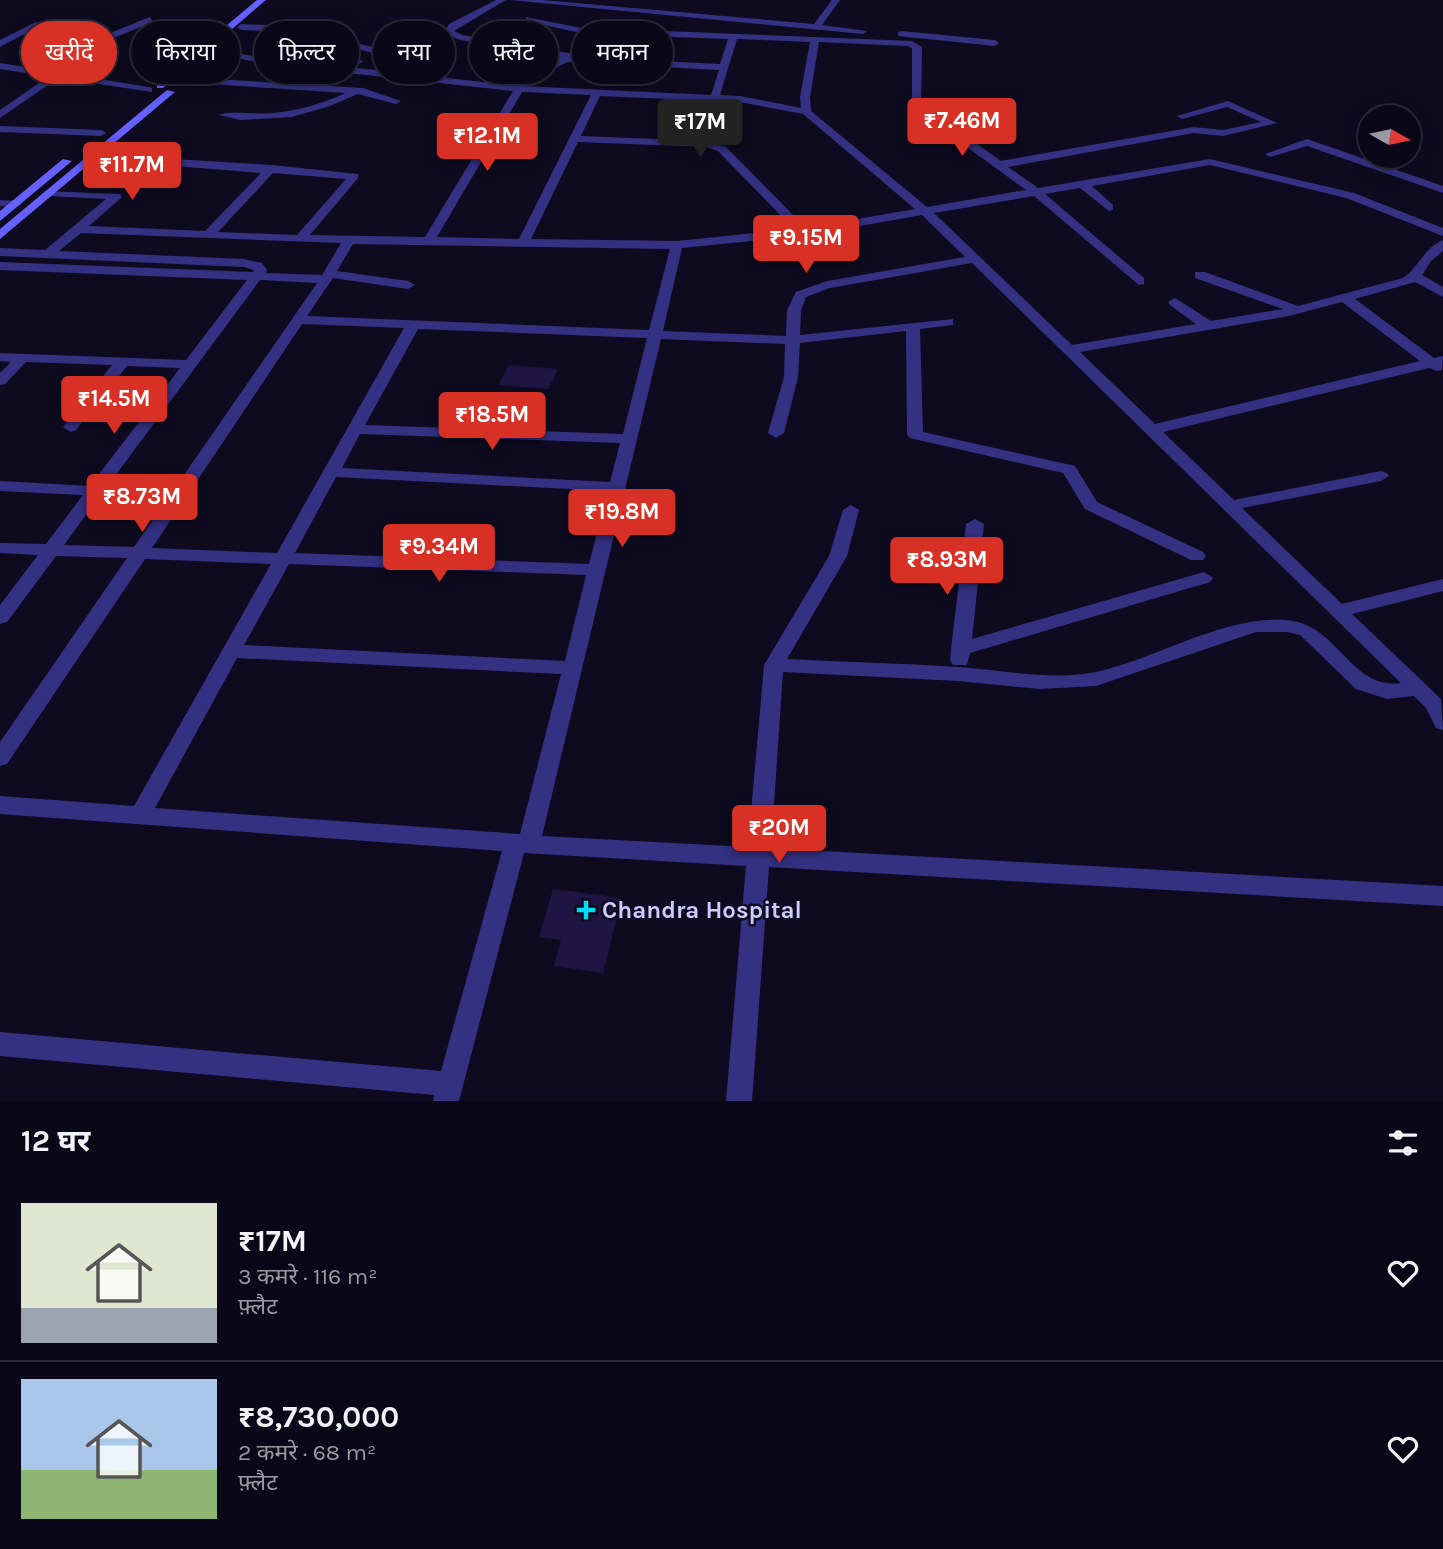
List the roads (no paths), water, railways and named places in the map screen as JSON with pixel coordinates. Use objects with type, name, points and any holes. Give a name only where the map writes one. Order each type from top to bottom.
[{"type":"main road","points":[[0,235],[171,86],[262,0]]},
{"type":"main road","points":[[241,27],[274,0]]},
{"type":"main road","points":[[0,217],[150,91],[173,84]]},
{"type":"street","points":[[455,24],[502,0]]},
{"type":"street","points":[[514,0],[909,43],[916,47],[916,105],[1035,192],[1139,281]]},
{"type":"street","points":[[806,112],[805,97],[816,33],[836,0]]},
{"type":"street","points":[[530,19],[572,28]]},
{"type":"street","points":[[117,33],[149,20]]},
{"type":"street","points":[[241,27],[285,29],[373,50]]},
{"type":"street","points":[[1,43],[21,33]]},
{"type":"street","points":[[673,34],[733,37],[816,33],[995,43]]},
{"type":"street","points":[[455,35],[568,58],[724,67]]},
{"type":"street","points":[[715,97],[733,37]]},
{"type":"street","points":[[429,241],[515,88],[572,56]]},
{"type":"street","points":[[0,66],[21,69]]},
{"type":"street","points":[[359,71],[515,88],[715,97],[783,106],[806,112],[926,212],[1418,688],[1434,704],[1443,723]]},
{"type":"street","points":[[0,115],[45,84]]},
{"type":"street","points":[[106,84],[150,91]]},
{"type":"street","points":[[171,86],[356,91],[396,101]]},
{"type":"street","points":[[224,115],[238,118],[308,110],[338,102],[356,91]]},
{"type":"street","points":[[523,243],[597,92]]},
{"type":"street","points":[[998,165],[1194,130],[1223,133],[1272,123],[1228,104],[1182,116]]},
{"type":"street","points":[[0,129],[101,133]]},
{"type":"street","points":[[574,139],[707,144],[722,149],[803,232]]},
{"type":"street","points":[[1269,154],[1307,142],[1443,191]]},
{"type":"street","points":[[90,157],[354,176],[300,239]]},
{"type":"street","points":[[77,229],[300,239],[677,245],[803,232],[1210,162],[1350,195],[1443,232]]},
{"type":"street","points":[[208,235],[272,168]]},
{"type":"street","points":[[1084,185],[1110,207]]},
{"type":"street","points":[[48,193],[117,196],[48,254]]},
{"type":"street","points":[[0,203],[16,204]]},
{"type":"street","points":[[0,758],[328,276],[349,240]]},
{"type":"street","points":[[1069,350],[1298,310],[1408,281],[1443,244]]},
{"type":"street","points":[[0,1044],[449,1092],[573,668],[677,245]]},
{"type":"street","points":[[0,252],[244,263],[261,268],[0,618]]},
{"type":"street","points":[[776,433],[791,377],[794,310],[802,295],[827,285],[975,259]]},
{"type":"street","points":[[0,266],[328,276],[408,285]]},
{"type":"street","points":[[1200,275],[1298,310]]},
{"type":"street","points":[[1415,276],[1443,293]]},
{"type":"street","points":[[1344,297],[1439,365]]},
{"type":"street","points":[[1175,302],[1208,326]]},
{"type":"street","points":[[298,320],[792,340],[948,322]]},
{"type":"street","points":[[140,815],[413,325]]},
{"type":"street","points":[[913,327],[915,435],[1069,469],[1091,505],[1198,556]]},
{"type":"street","points":[[0,357],[191,363]]},
{"type":"street","points":[[0,381],[23,358]]},
{"type":"street","points":[[71,427],[123,361]]},
{"type":"street","points":[[1151,430],[1439,365]]},
{"type":"street","points":[[355,429],[630,439]]},
{"type":"street","points":[[331,472],[618,487]]},
{"type":"street","points":[[1229,506],[1381,476]]},
{"type":"street","points":[[0,486],[95,491]]},
{"type":"street","points":[[738,1101],[774,665],[838,555],[850,510]]},
{"type":"street","points":[[958,674],[975,524]]},
{"type":"street","points":[[0,548],[597,570]]},
{"type":"street","points":[[961,649],[1204,578]]},
{"type":"street","points":[[1338,611],[1439,588]]},
{"type":"street","points":[[774,665],[958,674],[1039,682],[1096,679],[1255,626],[1287,626],[1306,630],[1363,684],[1387,692],[1418,688]]},
{"type":"street","points":[[232,651],[573,668]]},
{"type":"street","points":[[0,804],[522,843],[1443,896]]},
{"type":"place","name":"Chandra Hospital","points":[[586,910]]}]
